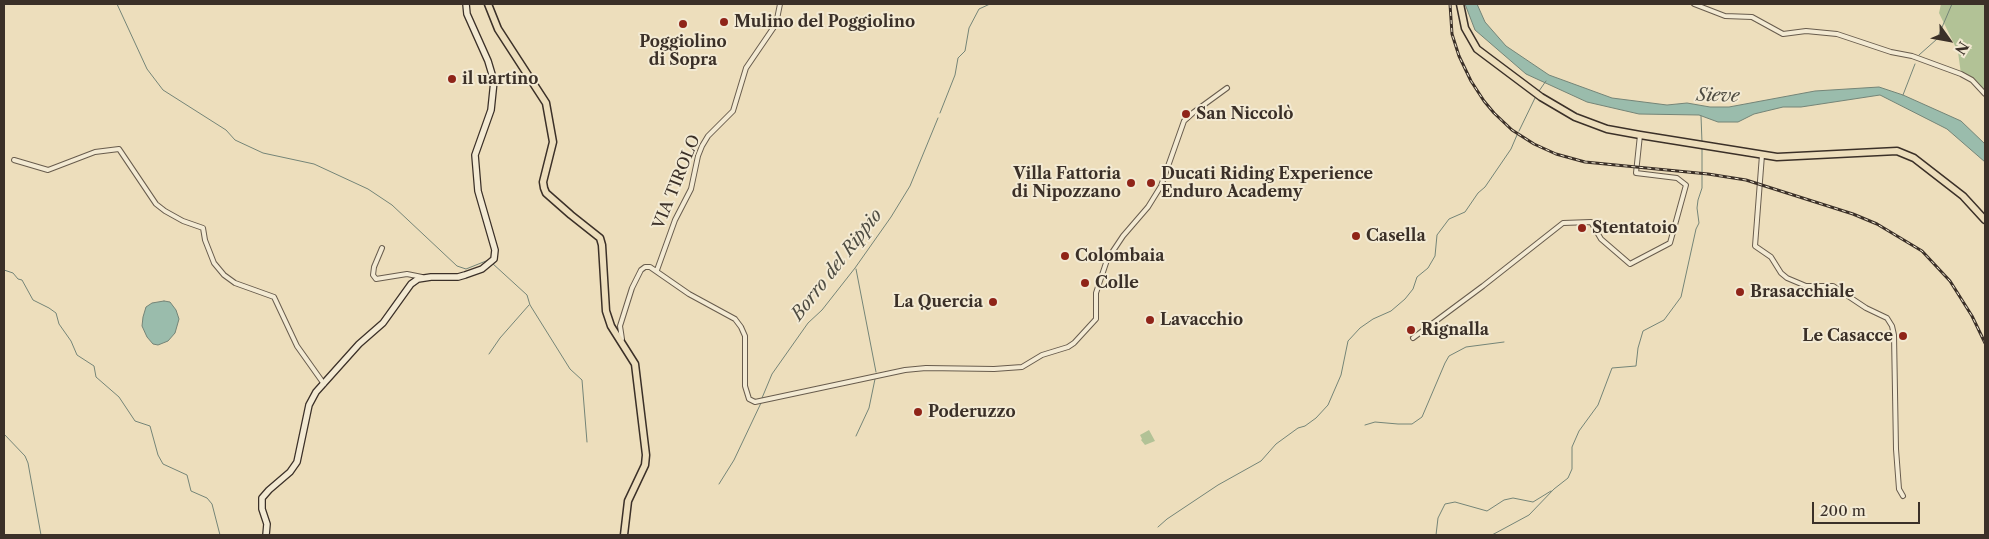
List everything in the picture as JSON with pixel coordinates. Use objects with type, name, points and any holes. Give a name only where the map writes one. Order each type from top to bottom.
[{"type":"main road","points":[[266,535],[262,498],[290,472],[297,462],[312,398],[360,344],[387,318],[411,284],[418,279],[458,277],[482,269],[494,259],[495,250],[478,191],[475,155],[491,110],[494,81],[488,60],[467,14],[466,4]]},
{"type":"main road","points":[[488,4],[498,29],[546,103],[553,142],[543,182],[544,188],[571,215],[595,234],[602,245],[606,311],[611,326],[635,364],[646,455],[645,465],[628,501],[624,535]]},
{"type":"main road","points":[[1460,4],[1465,28],[1471,41],[1485,56],[1541,97],[1575,117],[1607,129],[1640,136],[1762,155],[1791,158],[1876,150],[1897,151],[1914,158],[1963,196],[1985,220]]},
{"type":"street","name":"VIA TIROLO","points":[[658,270],[674,220],[691,189],[702,146],[708,136],[733,111],[746,68],[776,24],[780,4]]},
{"type":"street","points":[[1694,4],[1725,16],[1752,17],[1784,34],[1806,31],[1837,34],[1891,52],[1912,56],[1961,74],[1972,80],[1985,94]]},
{"type":"street","points":[[621,342],[623,339],[620,336],[620,326],[637,276],[645,267],[650,266],[689,294],[735,319],[741,327],[744,336],[745,386],[749,399],[755,402],[905,370],[1022,367],[1042,355],[1068,348],[1096,319],[1096,293],[1107,260],[1123,236],[1148,208],[1161,186],[1184,121],[1228,88]]},
{"type":"street","points":[[1413,338],[1484,286],[1563,223],[1590,222],[1601,240],[1630,264],[1670,243],[1686,185],[1677,178],[1636,173],[1640,136]]},
{"type":"street","points":[[14,160],[48,170],[94,152],[119,149],[156,204],[165,211],[203,228],[205,240],[214,263],[224,275],[234,283],[274,297],[297,346],[324,384]]},
{"type":"street","points":[[1762,155],[1755,246],[1771,257],[1781,273],[1787,278],[1806,286],[1833,286],[1866,308],[1887,318],[1892,326],[1894,335],[1897,469],[1899,489],[1903,496]]},
{"type":"street","points":[[382,248],[374,267],[373,275],[376,279],[407,274],[426,278]]},
{"type":"shaded area","name":"Sieve","points":[[1465,4],[1477,4],[1485,22],[1506,46],[1549,75],[1612,98],[1667,105],[1687,103],[1710,107],[1729,107],[1815,91],[1879,87],[1903,95],[1961,121],[1985,144],[1985,162],[1947,129],[1880,95],[1801,107],[1783,107],[1754,114],[1738,122],[1718,122],[1699,115],[1639,114],[1587,102],[1526,74],[1475,30]]},
{"type":"shaded area","points":[[1941,4],[1985,4],[1985,94],[1972,80],[1961,74],[1958,52],[1939,13]]},
{"type":"shaded area","points":[[170,302],[176,310],[179,319],[175,333],[168,341],[158,345],[153,344],[147,337],[142,326],[143,317],[146,307],[152,303]]},
{"type":"shaded area","points":[[1149,430],[1155,441],[1145,445],[1140,435]]},
{"type":"waterway","points":[[117,4],[147,69],[163,90],[226,130],[235,140],[263,153],[314,164],[368,189],[392,205],[457,266],[466,269],[488,261]]},
{"type":"waterway","name":"Borro del Rippio","points":[[940,113],[955,75],[958,58],[965,51],[969,28],[979,9],[990,4]]},
{"type":"waterway","points":[[1919,55],[1937,39],[1952,4]]},
{"type":"waterway","points":[[1903,95],[1915,64]]},
{"type":"waterway","points":[[1539,91],[1546,81]]},
{"type":"waterway","points":[[1519,131],[1535,98]]},
{"type":"waterway","points":[[1701,116],[1702,142]]},
{"type":"waterway","name":"Borro del Rippio","points":[[762,398],[772,374],[808,323],[822,310],[855,268],[891,217],[910,186],[938,118]]},
{"type":"waterway","points":[[1158,527],[1218,485],[1261,461],[1276,444],[1316,418],[1328,405],[1341,375],[1348,341],[1360,328],[1373,319],[1391,311],[1405,299],[1413,289],[1417,277],[1428,268],[1435,256],[1437,235],[1449,219],[1465,212],[1511,149],[1517,135]]},
{"type":"waterway","points":[[1492,535],[1529,515],[1554,489],[1568,478],[1572,469],[1572,447],[1579,431],[1598,405],[1612,368],[1636,366],[1638,348],[1643,331],[1664,320],[1681,297],[1699,223],[1697,208],[1702,188],[1702,148]]},
{"type":"waterway","points":[[492,263],[527,295],[530,305],[570,369],[582,380],[587,442]]},
{"type":"waterway","points":[[856,269],[876,372]]},
{"type":"waterway","points":[[4,270],[13,273],[18,279],[22,280],[33,300],[56,313],[59,324],[71,341],[77,355],[94,366],[96,377],[119,397],[135,421],[150,426],[158,455],[163,464],[187,475],[191,491],[207,498],[212,504],[220,535]]},
{"type":"waterway","points":[[489,354],[500,338],[529,305]]},
{"type":"waterway","points":[[1365,425],[1375,422],[1412,424],[1422,417],[1449,356],[1466,347],[1504,342]]},
{"type":"waterway","points":[[856,436],[869,408],[875,379]]},
{"type":"waterway","name":"Borro del Rippio","points":[[719,484],[734,460],[761,403]]},
{"type":"waterway","points":[[4,434],[25,456],[28,463],[41,535]]},
{"type":"waterway","points":[[1436,535],[1438,518],[1445,504],[1455,502],[1487,511],[1504,500],[1513,498],[1533,502],[1551,491]]},
{"type":"railway","points":[[1450,4],[1452,34],[1459,56],[1471,81],[1494,113],[1512,130],[1534,144],[1556,154],[1585,162],[1708,174],[1746,180],[1853,214],[1877,224],[1922,251],[1950,281],[1972,316],[1985,343]]},
{"type":"place","name":"Mulino del Poggiolino","points":[[724,22]]},
{"type":"place","name":"Poggiolino di Sopra","points":[[683,24]]},
{"type":"place","name":"il uartino","points":[[452,79]]},
{"type":"place","name":"San Niccolò","points":[[1186,114]]},
{"type":"place","name":"Villa Fattoria di Nipozzano","points":[[1131,183]]},
{"type":"place","name":"Ducati Riding Experience Enduro Academy","points":[[1151,183]]},
{"type":"place","name":"Stentatoio","points":[[1582,228]]},
{"type":"place","name":"Casella","points":[[1356,236]]},
{"type":"place","name":"Colombaia","points":[[1065,256]]},
{"type":"place","name":"Colle","points":[[1085,283]]},
{"type":"place","name":"Brasacchiale","points":[[1740,292]]},
{"type":"place","name":"La Quercia","points":[[993,302]]},
{"type":"place","name":"Lavacchio","points":[[1150,320]]},
{"type":"place","name":"Rignalla","points":[[1411,330]]},
{"type":"place","name":"Le Casacce","points":[[1903,336]]},
{"type":"place","name":"Poderuzzo","points":[[918,412]]}]
